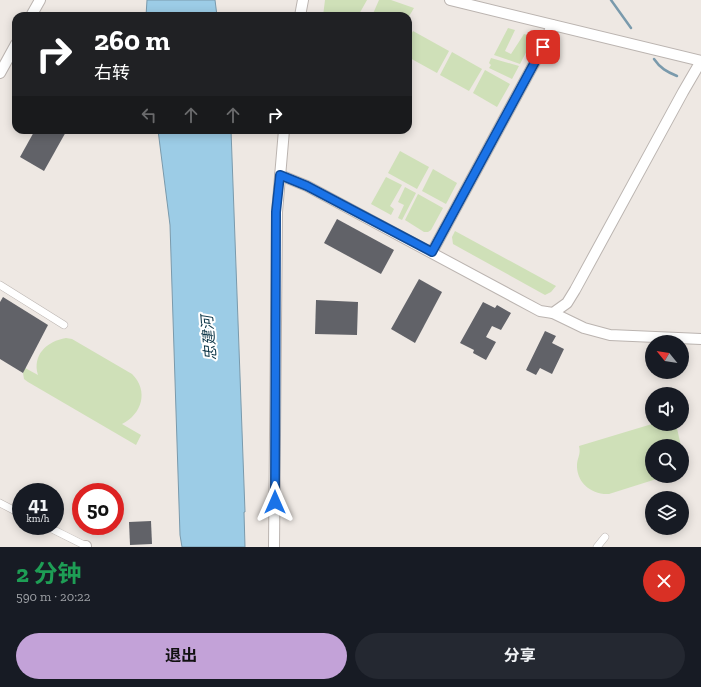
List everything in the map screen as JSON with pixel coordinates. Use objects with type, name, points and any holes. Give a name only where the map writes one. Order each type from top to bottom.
[{"type":"street","points":[[33,12],[40,0]]},
{"type":"street","points":[[301,12],[303,0]]},
{"type":"street","points":[[450,0],[701,61],[575,290],[567,303],[553,313]]},
{"type":"street","points":[[432,252],[543,47],[552,25]]},
{"type":"street","points":[[0,73],[12,51]]},
{"type":"street","points":[[274,547],[276,212],[284,134]]},
{"type":"street","points":[[280,175],[307,186],[540,311],[553,313],[584,328],[610,335],[701,339]]},
{"type":"street","points":[[0,285],[64,325]]},
{"type":"street","points":[[0,503],[12,509]]},
{"type":"street","points":[[63,535],[85,547]]},
{"type":"street","points":[[597,547],[606,537]]},
{"type":"green space","points":[[325,0],[367,0],[360,12],[324,12]]},
{"type":"green space","points":[[379,0],[391,0],[414,8],[412,12],[374,12]]},
{"type":"green space","points":[[508,28],[515,30],[505,51],[511,54],[524,34],[534,37],[520,64],[494,55]]},
{"type":"green space","points":[[413,31],[449,51],[437,73],[412,59]]},
{"type":"green space","points":[[452,52],[482,69],[469,91],[440,75]]},
{"type":"green space","points":[[491,58],[519,66],[512,79],[489,68],[491,65],[489,63]]},
{"type":"green space","points":[[485,70],[510,84],[497,107],[473,93]]},
{"type":"green space","points":[[400,151],[429,167],[417,189],[388,173]]},
{"type":"green space","points":[[433,169],[457,183],[446,204],[422,191]]},
{"type":"green space","points":[[386,177],[402,185],[390,206],[394,209],[391,215],[371,204]]},
{"type":"green space","points":[[405,187],[416,193],[402,220],[398,218],[404,205],[398,202]]},
{"type":"green space","points":[[418,194],[443,208],[431,230],[428,232],[424,232],[405,220]]},
{"type":"green space","points":[[455,231],[556,286],[551,292],[545,295],[453,244],[452,237]]},
{"type":"green space","points":[[66,338],[72,339],[132,374],[137,381],[142,395],[141,402],[129,420],[122,424],[141,435],[136,445],[24,379],[23,373],[25,368],[38,375],[37,361],[39,355],[47,346],[53,342]]},
{"type":"green space","points":[[645,426],[645,431],[678,431],[679,439],[645,439],[645,483],[609,494],[602,494],[591,490],[582,482],[577,470],[580,451],[579,446]]},
{"type":"water","points":[[147,0],[215,0],[216,12],[146,12]]},
{"type":"water","name":"忠建河","points":[[159,134],[231,134],[245,547],[182,547],[180,535],[170,225]]},
{"type":"building","points":[[33,134],[65,134],[44,171],[20,157]]},
{"type":"building","points":[[337,219],[394,250],[381,274],[324,243]]},
{"type":"building","points":[[419,279],[442,292],[415,343],[391,329]]},
{"type":"building","points":[[3,297],[48,325],[23,373],[0,359],[0,302]]},
{"type":"building","points":[[316,300],[358,302],[357,335],[315,334]]},
{"type":"building","points":[[483,302],[495,308],[497,305],[511,313],[501,330],[492,326],[486,337],[496,342],[486,360],[473,353],[474,350],[460,343]]},
{"type":"building","points":[[545,331],[556,336],[552,343],[564,349],[552,374],[540,368],[536,375],[526,370]]},
{"type":"building","points":[[151,521],[152,544],[130,545],[129,522]]},
{"type":"waterway","points":[[611,0],[631,28]]},
{"type":"waterway","points":[[654,59],[664,69],[677,76]]},
{"type":"route","points":[[275,502],[276,212],[280,175],[307,186],[432,252],[543,47]]}]
